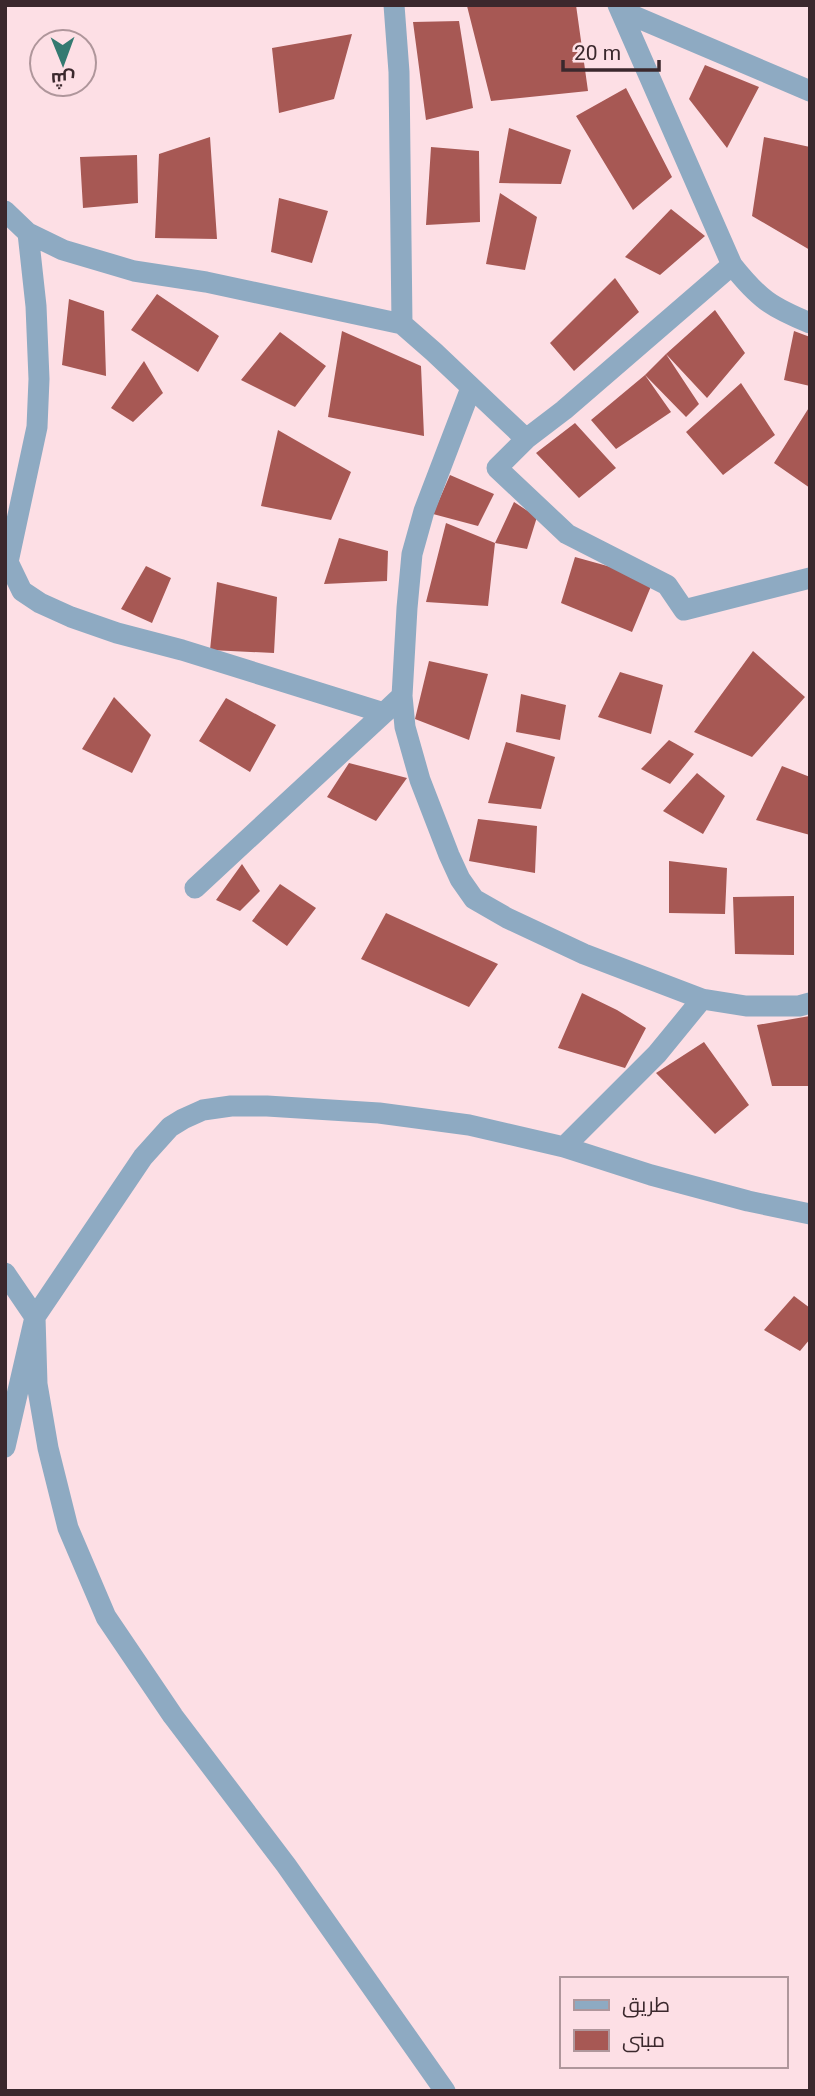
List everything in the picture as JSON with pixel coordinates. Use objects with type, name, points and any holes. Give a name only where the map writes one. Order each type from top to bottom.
[{"type":"street","points":[[394,5],[399,72],[402,324]]},
{"type":"street","points":[[620,8],[810,91]]},
{"type":"street","points":[[620,8],[732,265],[751,290],[776,309],[810,323]]},
{"type":"street","points":[[5,211],[28,233],[62,250],[134,271],[206,282],[402,324],[526,439]]},
{"type":"street","points":[[28,233],[36,306],[39,379],[37,427],[8,562],[22,591],[40,603],[105,629],[384,713]]},
{"type":"street","points":[[732,265],[565,410],[526,439],[497,468],[567,534],[667,585],[684,610],[810,578]]},
{"type":"street","points":[[471,388],[424,511],[412,554],[402,696],[405,727],[421,780],[460,879],[474,899],[506,918],[583,954],[702,999],[746,1006],[799,1006],[810,1003]]},
{"type":"street","points":[[195,888],[402,696]]},
{"type":"street","points":[[564,1147],[657,1054],[702,999]]},
{"type":"street","points":[[5,1447],[35,1317],[143,1157],[170,1127],[203,1110],[231,1106],[267,1106],[379,1113],[469,1125],[564,1147],[651,1175],[748,1201],[810,1214]]},
{"type":"street","points":[[5,1273],[35,1317],[37,1384],[47,1448],[68,1528],[106,1617],[173,1716],[286,1865],[445,2091]]},
{"type":"building","points":[[576,5],[588,91],[491,101],[467,6]]},
{"type":"building","points":[[459,21],[473,108],[426,120],[413,22]]},
{"type":"building","points":[[352,34],[334,99],[279,113],[272,48]]},
{"type":"building","points":[[705,65],[759,87],[727,148],[689,99]]},
{"type":"building","points":[[626,88],[672,177],[633,210],[576,116]]},
{"type":"building","points":[[509,128],[571,150],[561,184],[499,183]]},
{"type":"building","points":[[210,137],[217,239],[155,238],[159,154]]},
{"type":"building","points":[[764,137],[810,147],[810,250],[752,216]]},
{"type":"building","points":[[431,147],[479,151],[480,222],[426,225]]},
{"type":"building","points":[[137,155],[138,203],[83,208],[80,157]]},
{"type":"building","points":[[500,193],[537,217],[525,270],[486,264]]},
{"type":"building","points":[[279,198],[328,211],[312,263],[271,252]]},
{"type":"building","points":[[671,209],[705,236],[660,275],[625,257]]},
{"type":"building","points":[[615,278],[639,312],[574,371],[550,343]]},
{"type":"building","points":[[157,294],[219,336],[198,372],[131,330]]},
{"type":"building","points":[[69,299],[104,311],[106,376],[62,365]]},
{"type":"building","points":[[715,310],[745,353],[707,398],[666,354]]},
{"type":"building","points":[[342,331],[421,366],[424,436],[328,417]]},
{"type":"building","points":[[794,331],[810,337],[810,386],[784,380]]},
{"type":"building","points":[[280,332],[326,366],[295,407],[241,380]]},
{"type":"building","points":[[666,354],[699,404],[686,417],[645,375]]},
{"type":"building","points":[[144,361],[163,393],[133,422],[111,408]]},
{"type":"building","points":[[645,375],[671,412],[616,449],[591,420]]},
{"type":"building","points":[[741,383],[775,435],[723,475],[686,432]]},
{"type":"building","points":[[810,406],[810,488],[774,463]]},
{"type":"building","points":[[575,423],[616,468],[579,498],[536,453]]},
{"type":"building","points":[[278,430],[351,472],[331,520],[261,506]]},
{"type":"building","points":[[450,475],[494,494],[478,526],[433,514]]},
{"type":"building","points":[[514,502],[537,517],[527,549],[495,543]]},
{"type":"building","points":[[446,523],[495,543],[488,606],[426,602]]},
{"type":"building","points":[[339,538],[388,551],[387,581],[324,584]]},
{"type":"building","points":[[575,557],[654,579],[632,632],[561,603]]},
{"type":"building","points":[[146,566],[171,578],[152,623],[121,609]]},
{"type":"building","points":[[217,582],[277,597],[274,653],[210,650]]},
{"type":"building","points":[[753,651],[805,697],[752,757],[694,732]]},
{"type":"building","points":[[429,661],[488,674],[469,740],[415,719]]},
{"type":"building","points":[[620,672],[663,685],[651,734],[598,717]]},
{"type":"building","points":[[521,694],[566,705],[560,740],[516,732]]},
{"type":"building","points":[[114,697],[151,735],[132,773],[82,749]]},
{"type":"building","points":[[226,698],[276,725],[250,772],[199,741]]},
{"type":"building","points":[[669,740],[694,754],[670,784],[641,769]]},
{"type":"building","points":[[506,742],[555,757],[541,809],[488,803]]},
{"type":"building","points":[[349,763],[407,778],[376,821],[327,797]]},
{"type":"building","points":[[782,766],[810,777],[810,835],[756,820]]},
{"type":"building","points":[[697,773],[725,796],[703,834],[663,811]]},
{"type":"building","points":[[478,819],[537,826],[535,873],[469,861]]},
{"type":"building","points":[[669,861],[727,868],[725,914],[669,913]]},
{"type":"building","points":[[242,864],[260,891],[240,911],[216,900]]},
{"type":"building","points":[[280,884],[316,908],[287,946],[252,921]]},
{"type":"building","points":[[794,896],[794,955],[735,954],[733,897]]},
{"type":"building","points":[[386,913],[498,964],[469,1007],[361,959]]},
{"type":"building","points":[[582,993],[646,1028],[625,1068],[558,1048]]},
{"type":"building","points":[[810,1016],[810,1086],[772,1086],[757,1025]]},
{"type":"building","points":[[704,1042],[749,1105],[715,1134],[656,1073]]},
{"type":"building","points":[[794,1296],[810,1308],[810,1339],[800,1351],[764,1330]]}]
